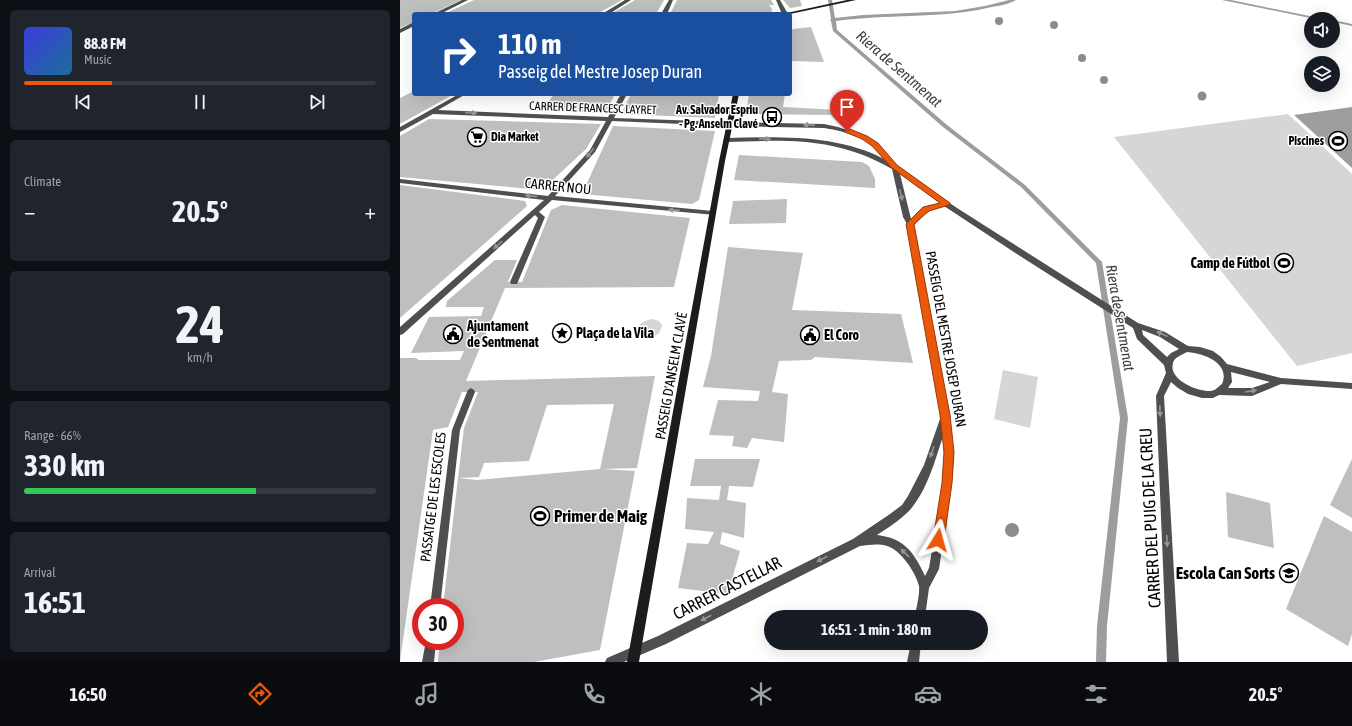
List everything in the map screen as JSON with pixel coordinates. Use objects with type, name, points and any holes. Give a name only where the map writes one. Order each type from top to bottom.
[{"type":"street","points":[[440,12],[466,0]]},
{"type":"street","points":[[608,12],[629,0]]},
{"type":"street","points":[[665,12],[671,0]]},
{"type":"street","points":[[778,0],[784,12]]},
{"type":"street","points":[[792,12],[854,0]]},
{"type":"street","points":[[400,31],[412,25]]},
{"type":"street","points":[[400,130],[460,96]]},
{"type":"street","points":[[400,332],[550,198],[593,151],[623,96]]},
{"type":"street","name":"PASSEIG D'ANSELM CLAVÈ","points":[[634,657],[726,140],[736,96]]},
{"type":"street","name":"CARRER DE FRANCESC LAYRET","points":[[432,112],[610,120],[824,126],[847,131],[865,138],[875,144],[895,166]]},
{"type":"street","points":[[837,144],[847,131]]},
{"type":"street","points":[[726,140],[818,141],[856,149],[895,166],[946,203],[1080,291],[1136,326],[1148,328],[1174,340],[1186,349]]},
{"type":"street","name":"PASSEIG DEL MESTRE JOSEP DURAN","points":[[895,166],[906,217],[910,224],[945,415],[949,452],[947,483],[934,569],[924,587],[921,610]]},
{"type":"street","name":"CARRER NOU","points":[[400,181],[550,198],[713,213]]},
{"type":"street","points":[[910,224],[926,209],[946,203]]},
{"type":"street","name":"CARRER NOU","points":[[514,282],[542,217],[535,212]]},
{"type":"street","points":[[1136,326],[1140,337],[1168,363]]},
{"type":"street","points":[[1220,392],[1227,384],[1228,377],[1225,367],[1212,354],[1198,349],[1186,349],[1171,356],[1168,363],[1170,374],[1174,380],[1185,389],[1195,394],[1207,395],[1220,392],[1252,392],[1281,382]]},
{"type":"street","points":[[1225,367],[1281,382],[1352,386]]},
{"type":"street","name":"CARRER DEL PUIG DE LA CREU","points":[[1170,374],[1160,396],[1174,662]]},
{"type":"street","name":"PASSATGE DE LES ESCOLES","points":[[436,598],[456,430],[471,392]]},
{"type":"street","points":[[857,542],[877,529],[905,507],[920,486],[945,415]]},
{"type":"street","points":[[857,542],[879,539],[895,544],[908,555],[916,565],[924,587]]},
{"type":"street","name":"CARRER CASTELLAR","points":[[611,662],[634,657],[857,542]]},
{"type":"street","points":[[428,662],[430,650]]},
{"type":"street","points":[[913,662],[915,650]]},
{"type":"shaded area","name":"Piscines","points":[[1352,107],[1352,168],[1294,115]]},
{"type":"shaded area","name":"Camp de Fútbol","points":[[1288,114],[1352,174],[1352,353],[1297,366],[1114,137]]},
{"type":"shaded area","points":[[653,319],[659,321],[662,325],[659,333],[649,338],[638,335],[636,330],[639,325],[645,321]]},
{"type":"shaded area","points":[[1003,370],[1038,377],[1030,428],[994,419]]},
{"type":"building","points":[[400,0],[461,0],[435,12],[412,12],[412,23],[400,28]]},
{"type":"building","points":[[474,0],[622,0],[601,12],[448,12]]},
{"type":"building","points":[[635,0],[664,0],[657,12],[614,12]]},
{"type":"building","points":[[677,0],[771,0],[774,5],[769,5],[772,9],[771,12],[671,12]]},
{"type":"building","points":[[783,0],[800,0],[802,6],[790,8]]},
{"type":"building","points":[[811,27],[824,62],[792,61],[793,29]]},
{"type":"building","points":[[412,92],[412,96],[450,96],[400,124],[400,98]]},
{"type":"building","points":[[553,96],[614,96],[605,113],[543,110]]},
{"type":"building","points":[[630,96],[719,96],[715,118],[621,114]]},
{"type":"building","points":[[749,96],[785,96],[783,107],[840,110],[839,115],[746,114]]},
{"type":"building","points":[[429,119],[601,124],[586,149],[542,190],[400,177],[400,136]]},
{"type":"building","points":[[613,126],[715,131],[699,200],[692,204],[582,194]]},
{"type":"building","points":[[739,155],[862,162],[869,166],[875,179],[875,188],[734,180]]},
{"type":"building","points":[[400,185],[525,201],[527,206],[400,318]]},
{"type":"building","points":[[787,199],[786,223],[729,224],[733,201]]},
{"type":"building","points":[[562,205],[690,218],[674,287],[505,288],[466,381],[655,376],[637,468],[602,469],[635,471],[600,650],[534,662],[438,662],[439,650],[464,650],[464,598],[444,598],[458,478],[464,428],[478,392],[462,392],[448,427],[433,430],[400,661],[400,358],[416,358],[419,360],[460,360],[464,351],[411,353],[429,317],[481,316],[484,307],[446,307],[447,301],[495,260],[517,260],[508,282],[522,282],[551,210]],"holes":[[[614,404],[600,469],[477,480],[458,478],[479,477],[484,463],[529,461],[547,405]]]},
{"type":"building","points":[[728,247],[803,253],[792,310],[901,314],[913,363],[815,357],[811,360],[779,361],[772,392],[788,394],[784,442],[752,438],[747,448],[732,446],[734,436],[709,435],[718,400],[758,401],[760,391],[703,387],[711,356]]},
{"type":"building","points":[[695,459],[760,459],[753,487],[729,486],[727,500],[746,503],[744,538],[722,532],[720,544],[740,551],[728,594],[678,588],[687,543],[708,544],[714,532],[685,529],[687,498],[719,500],[721,486],[690,486]]},
{"type":"building","points":[[1352,459],[1352,518],[1330,505]]},
{"type":"building","points":[[1226,492],[1270,503],[1274,548],[1228,537]]},
{"type":"building","points":[[1324,516],[1352,532],[1352,634],[1348,646],[1286,609]]},
{"type":"waterway","name":"Riera de Sentmenat","points":[[830,0],[833,20]]},
{"type":"waterway","points":[[833,20],[878,15],[955,12],[985,8],[1014,0]]},
{"type":"waterway","points":[[1224,0],[1304,16]]},
{"type":"waterway","name":"Riera de Sentmenat","points":[[833,20],[835,30],[945,126],[1023,186],[1099,262],[1124,418],[1102,626],[1101,662]]},
{"type":"waterway","points":[[1340,22],[1352,25]]},
{"type":"place","name":"Av. Salvador Espriu - Pg. Anselm Clavé","points":[[772,117]]},
{"type":"place","name":"Dia Market","points":[[477,137]]},
{"type":"place","name":"Piscines","points":[[1338,141]]},
{"type":"place","name":"Camp de Fútbol","points":[[1284,263]]},
{"type":"place","name":"Plaça de la Vila","points":[[562,333]]},
{"type":"place","name":"Ajuntament de Sentmenat","points":[[453,334]]},
{"type":"place","name":"El Coro","points":[[810,335]]},
{"type":"place","name":"Primer de Maig","points":[[540,516]]},
{"type":"place","name":"Escola Can Sorts","points":[[1289,573]]},
{"type":"route","points":[[847,131],[865,138],[875,144],[895,166],[946,203],[926,209],[910,224],[945,415],[949,452],[947,483],[938,540]]}]
